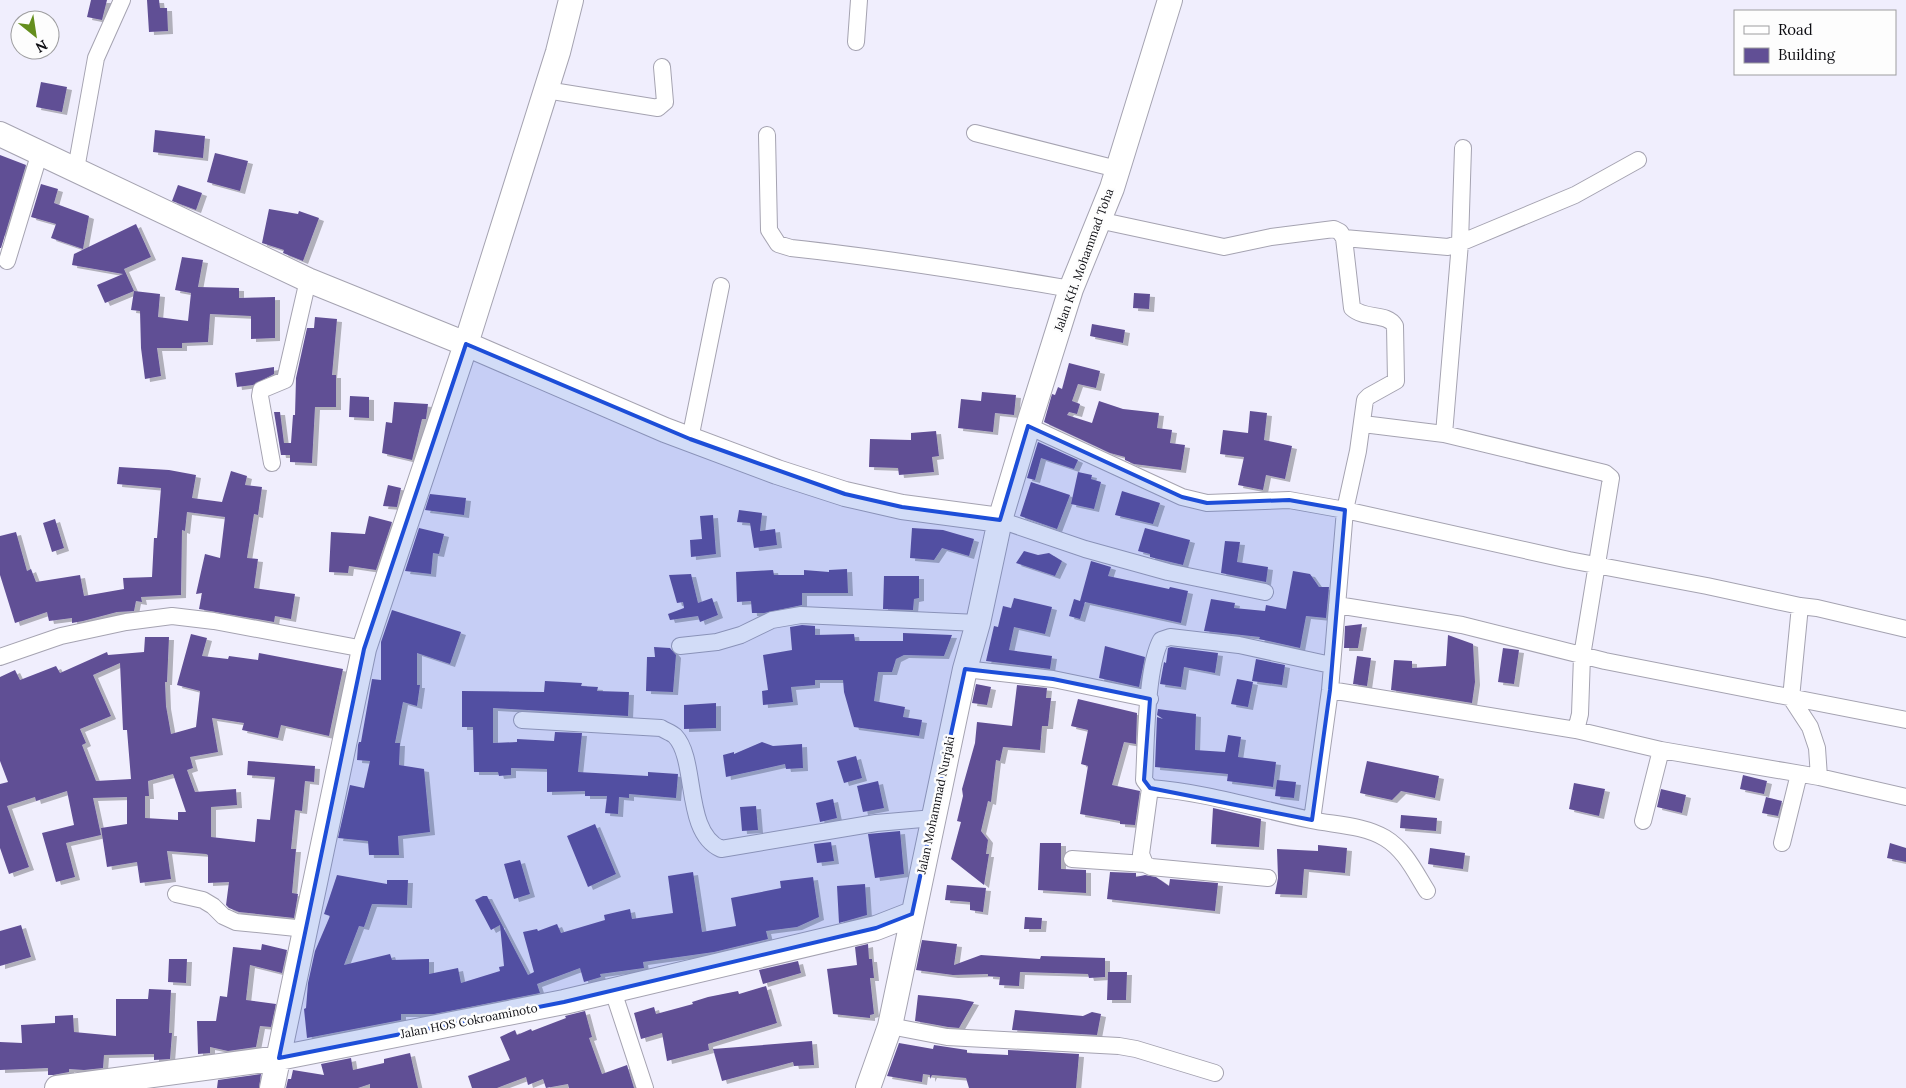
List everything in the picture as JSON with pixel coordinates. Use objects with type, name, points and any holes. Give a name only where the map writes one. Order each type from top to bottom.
[{"type":"street","points":[[76,169],[96,58],[122,0]]},
{"type":"street","points":[[272,1088],[364,649],[466,344],[546,90],[571,0]]},
{"type":"street","points":[[856,42],[860,0]]},
{"type":"street","name":"Jalan KH. Mohammad Toha","points":[[1000,520],[1071,289],[1117,169],[1170,0]]},
{"type":"street","points":[[546,90],[658,108],[665,102],[662,67]]},
{"type":"street","points":[[0,134],[308,280],[466,344],[690,440],[777,472],[845,494],[902,507],[1000,520],[1085,549],[1168,572],[1265,592]]},
{"type":"street","points":[[975,134],[1117,169]]},
{"type":"street","points":[[768,135],[770,230],[778,244],[791,248],[871,256],[998,275],[1071,289]]},
{"type":"street","points":[[1444,434],[1462,148]]},
{"type":"street","points":[[7,261],[40,152]]},
{"type":"street","points":[[1344,238],[1455,245],[1575,195],[1638,160]]},
{"type":"street","points":[[1098,220],[1224,247],[1271,237],[1334,230],[1340,232],[1344,238],[1352,308],[1360,315],[1388,318],[1395,326],[1396,381],[1369,396],[1345,510],[1330,690],[1312,820]]},
{"type":"street","points":[[272,463],[260,396],[261,390],[285,380],[308,280]]},
{"type":"street","points":[[690,440],[721,286]]},
{"type":"street","points":[[1364,413],[1609,475],[1611,484],[1599,565],[1582,656],[1580,714],[1576,730]]},
{"type":"street","points":[[1028,426],[1182,497],[1207,503],[1289,500],[1345,510],[1599,565],[1817,608],[1906,630]]},
{"type":"street","name":"Jalan Mohammad Nurjaki","points":[[868,1088],[890,1026],[905,946],[965,670],[978,623],[1000,520]]},
{"type":"street","points":[[1337,605],[1462,625],[1582,656],[1906,720]]},
{"type":"street","points":[[1800,606],[1791,698],[1810,727],[1817,748],[1819,776]]},
{"type":"street","points":[[680,646],[716,642],[741,635],[772,620],[801,615],[978,623]]},
{"type":"street","points":[[0,657],[62,636],[126,622],[172,616],[364,649]]},
{"type":"street","points":[[1331,665],[1239,645],[1170,637],[1161,640],[1156,650],[1150,699],[1144,780],[1150,788],[1255,806],[1312,820],[1355,827],[1384,838],[1408,858],[1427,891]]},
{"type":"street","points":[[965,670],[1053,679],[1150,699]]},
{"type":"street","points":[[1330,690],[1576,730],[1661,750],[1819,776],[1906,798]]},
{"type":"street","points":[[522,720],[662,728],[674,736],[682,747],[692,800],[704,834],[714,846],[722,849],[876,823],[934,818]]},
{"type":"street","points":[[1643,820],[1661,750]]},
{"type":"street","points":[[1782,843],[1800,774]]},
{"type":"street","points":[[1145,864],[1141,854],[1150,788]]},
{"type":"street","points":[[1072,859],[1145,864],[1151,867],[1268,878]]},
{"type":"street","points":[[176,894],[203,900],[213,906],[223,916],[236,922],[306,929]]},
{"type":"street","name":"Jalan HOS Cokroaminoto","points":[[57,1088],[279,1058],[613,991],[876,928],[912,914]]},
{"type":"street","points":[[876,928],[905,946]]},
{"type":"street","points":[[613,991],[645,1088]]},
{"type":"street","points":[[890,1026],[947,1036],[1119,1046],[1136,1049],[1215,1073]]},
{"type":"highlighted area","points":[[466,344],[690,439],[845,494],[902,507],[1000,520],[1028,426],[1182,497],[1207,503],[1289,500],[1345,510],[1330,690],[1312,820],[1150,788],[1144,780],[1150,699],[1053,679],[965,669],[912,914],[876,928],[564,1002],[279,1058],[364,649]]},
{"type":"building","points":[[91,0],[107,0],[102,20],[87,17]]},
{"type":"building","points":[[147,0],[159,0],[160,8],[167,8],[168,31],[149,32]]},
{"type":"building","points":[[41,82],[67,87],[62,112],[36,107]]},
{"type":"building","points":[[155,130],[205,136],[203,158],[153,152]]},
{"type":"building","points":[[215,153],[248,161],[240,191],[207,182]]},
{"type":"building","points":[[0,155],[26,165],[1,248],[0,248]]},
{"type":"building","points":[[41,184],[58,189],[54,203],[89,216],[83,249],[51,238],[56,224],[31,217]]},
{"type":"building","points":[[178,185],[202,193],[196,210],[172,201]]},
{"type":"building","points":[[269,209],[298,214],[299,211],[319,218],[303,261],[283,253],[284,250],[262,243]]},
{"type":"building","points":[[136,224],[151,257],[124,269],[134,291],[105,303],[97,285],[123,274],[72,265],[74,254]]},
{"type":"building","points":[[182,257],[203,260],[198,287],[239,288],[239,298],[275,297],[275,338],[251,339],[251,316],[210,314],[208,342],[182,343],[182,348],[157,348],[161,376],[145,379],[141,348],[140,311],[131,310],[134,291],[160,294],[158,317],[188,321],[191,293],[175,290]]},
{"type":"building","points":[[1134,293],[1150,294],[1149,309],[1133,308]]},
{"type":"building","points":[[315,317],[337,319],[332,375],[336,375],[336,407],[315,407],[312,463],[290,462],[290,455],[281,455],[274,412],[280,412],[284,443],[291,443],[293,415],[295,415],[296,378],[307,328],[314,328]]},
{"type":"building","points":[[1092,324],[1125,330],[1123,343],[1090,336]]},
{"type":"building","points":[[1069,363],[1100,371],[1096,388],[1078,384],[1072,401],[1080,404],[1077,414],[1069,412],[1067,415],[1092,423],[1099,401],[1123,409],[1159,413],[1157,428],[1172,430],[1170,443],[1185,445],[1181,470],[1134,464],[1125,460],[1125,457],[1110,453],[1044,422],[1052,394],[1055,395],[1058,387],[1062,389]]},
{"type":"building","points":[[274,367],[274,374],[253,385],[237,387],[235,373]]},
{"type":"building","points":[[982,392],[1016,395],[1014,415],[995,413],[993,432],[958,428],[961,399],[981,401]]},
{"type":"building","points":[[350,396],[369,397],[369,418],[349,417]]},
{"type":"building","points":[[394,402],[428,404],[426,419],[422,419],[412,460],[382,453],[386,422],[392,423]]},
{"type":"building","points":[[1250,411],[1267,413],[1264,440],[1292,446],[1285,479],[1266,475],[1263,490],[1238,485],[1244,457],[1220,454],[1223,430],[1248,433]]},
{"type":"building","points":[[936,431],[939,456],[932,457],[934,472],[899,475],[898,468],[869,467],[870,439],[911,440],[911,433]]},
{"type":"building","points":[[1038,442],[1078,460],[1074,469],[1041,458],[1035,480],[1027,478]]},
{"type":"building","points":[[119,467],[169,470],[196,475],[192,498],[222,502],[231,471],[247,476],[245,485],[262,487],[258,515],[254,514],[247,558],[258,559],[254,588],[295,594],[291,619],[275,616],[274,622],[199,609],[202,593],[196,594],[205,554],[220,558],[225,517],[187,512],[185,531],[182,530],[181,595],[141,597],[142,602],[136,601],[134,611],[117,612],[72,623],[72,618],[49,621],[47,612],[15,623],[0,575],[0,536],[16,532],[27,571],[31,569],[36,582],[80,575],[84,596],[124,589],[123,578],[152,577],[154,538],[157,538],[161,488],[117,484]]},
{"type":"building","points":[[1078,472],[1092,475],[1091,479],[1101,482],[1094,509],[1071,504]]},
{"type":"building","points":[[1031,482],[1070,495],[1057,529],[1020,516]]},
{"type":"building","points":[[388,485],[401,488],[397,507],[383,506]]},
{"type":"building","points":[[1122,491],[1160,503],[1153,524],[1115,515]]},
{"type":"building","points":[[430,494],[466,498],[464,515],[425,510]]},
{"type":"building","points":[[739,510],[762,513],[760,531],[775,529],[777,545],[754,548],[750,523],[737,522]]},
{"type":"building","points":[[713,515],[716,554],[691,557],[690,540],[702,539],[700,516]]},
{"type":"building","points":[[369,516],[392,522],[376,570],[349,566],[348,573],[329,572],[331,532],[365,534]]},
{"type":"building","points":[[55,519],[64,548],[52,552],[43,523]]},
{"type":"building","points":[[419,528],[444,534],[439,554],[433,553],[431,574],[405,571]]},
{"type":"building","points":[[912,528],[943,530],[974,539],[969,556],[942,548],[934,560],[910,558]]},
{"type":"building","points":[[1145,528],[1190,540],[1183,565],[1150,557],[1150,554],[1138,551]]},
{"type":"building","points":[[1225,541],[1240,542],[1237,562],[1268,567],[1266,582],[1221,573]]},
{"type":"building","points":[[1024,551],[1038,555],[1049,553],[1062,561],[1055,576],[1016,563]]},
{"type":"building","points":[[1091,561],[1111,567],[1108,576],[1169,589],[1170,587],[1188,591],[1181,623],[1085,602],[1080,619],[1069,616],[1074,599],[1080,601]]},
{"type":"building","points":[[847,569],[848,593],[802,593],[802,605],[764,613],[752,613],[751,601],[737,602],[736,572],[773,570],[774,575],[804,575],[804,570],[829,572],[829,570]]},
{"type":"building","points":[[1293,571],[1310,574],[1319,587],[1329,587],[1326,618],[1306,616],[1300,648],[1259,639],[1260,637],[1204,631],[1211,599],[1235,603],[1234,608],[1265,611],[1266,605],[1286,609]]},
{"type":"building","points":[[691,574],[698,603],[712,598],[718,615],[700,622],[698,616],[670,620],[668,614],[684,608],[683,602],[677,603],[669,575]]},
{"type":"building","points":[[884,576],[919,576],[919,598],[914,599],[913,610],[883,609]]},
{"type":"building","points":[[1014,598],[1052,607],[1045,634],[1014,627],[1009,650],[1052,656],[1050,669],[986,661],[994,626],[998,627],[1003,606],[1011,608]]},
{"type":"building","points":[[392,610],[461,632],[450,664],[417,653],[417,685],[420,685],[417,706],[403,702],[395,743],[400,743],[399,765],[424,769],[430,832],[398,836],[399,855],[369,855],[368,841],[338,838],[350,785],[364,788],[370,761],[357,760],[358,745],[361,742],[372,679],[381,680],[381,642]]},
{"type":"building","points":[[1362,624],[1358,648],[1344,648],[1345,626]]},
{"type":"building","points":[[802,625],[815,626],[815,635],[854,634],[855,641],[903,641],[903,633],[952,635],[944,656],[904,655],[896,659],[892,672],[878,672],[874,701],[905,707],[903,717],[922,720],[919,736],[854,727],[844,692],[843,680],[815,680],[815,685],[791,687],[793,702],[763,705],[762,691],[768,690],[763,655],[792,650],[790,627]]},
{"type":"building","points":[[191,634],[207,638],[202,656],[228,659],[229,656],[258,660],[259,653],[343,669],[329,736],[281,725],[278,738],[242,730],[244,723],[212,718],[218,752],[190,757],[193,768],[187,770],[195,792],[236,789],[237,805],[211,807],[211,837],[255,842],[257,819],[270,820],[275,777],[247,775],[248,761],[315,766],[314,782],[305,781],[302,811],[295,810],[291,849],[296,849],[292,893],[298,894],[294,918],[239,912],[229,908],[226,905],[229,882],[208,883],[208,855],[206,854],[167,851],[171,879],[140,883],[137,862],[107,867],[101,828],[127,824],[127,797],[93,798],[101,835],[66,843],[75,877],[56,882],[42,833],[74,825],[67,791],[36,801],[35,797],[7,806],[29,867],[9,874],[0,848],[0,784],[8,782],[0,761],[0,677],[15,670],[20,680],[56,666],[60,673],[107,652],[108,655],[144,652],[145,637],[169,637],[167,682],[165,682],[166,706],[171,734],[196,727],[200,691],[177,685]],"holes":[[[120,663],[123,730],[127,730],[131,779],[96,781],[82,745],[86,743],[80,729],[111,716],[93,675]],[[173,774],[186,812],[178,812],[178,820],[145,818],[145,796],[149,796],[148,781]]]},
{"type":"building","points":[[1448,635],[1473,644],[1475,682],[1472,703],[1391,690],[1394,660],[1412,661],[1412,668],[1446,666]]},
{"type":"building","points":[[1105,646],[1145,657],[1139,687],[1099,678]]},
{"type":"building","points":[[654,647],[670,648],[676,655],[673,692],[646,691],[647,657],[655,657]]},
{"type":"building","points":[[1168,648],[1218,653],[1215,673],[1184,667],[1181,687],[1160,684]]},
{"type":"building","points":[[1503,648],[1519,650],[1514,684],[1498,682]]},
{"type":"building","points":[[1357,656],[1371,658],[1367,686],[1353,684]]},
{"type":"building","points":[[1256,659],[1285,665],[1282,685],[1252,681]]},
{"type":"building","points":[[1237,679],[1253,682],[1248,707],[1231,704]]},
{"type":"building","points":[[545,681],[582,683],[581,686],[598,687],[597,691],[629,692],[628,716],[493,708],[493,743],[517,742],[517,739],[554,741],[555,732],[582,733],[578,772],[648,776],[648,772],[678,774],[676,798],[629,794],[629,798],[619,797],[618,814],[605,813],[607,796],[585,796],[585,791],[547,792],[547,769],[511,768],[511,775],[499,776],[498,772],[474,772],[473,727],[462,727],[462,691],[544,692]]},
{"type":"building","points":[[976,684],[991,687],[987,705],[972,703]]},
{"type":"building","points":[[1017,685],[1047,688],[1046,698],[1051,698],[1048,726],[1042,726],[1040,750],[1003,747],[1000,761],[996,760],[991,802],[988,801],[981,831],[988,840],[986,854],[989,854],[984,885],[951,859],[961,822],[957,821],[963,796],[962,789],[975,743],[977,722],[1012,726]]},
{"type":"building","points":[[1078,699],[1137,713],[1136,744],[1124,742],[1112,785],[1140,791],[1135,825],[1120,824],[1120,821],[1080,814],[1088,766],[1081,764],[1088,730],[1071,726]]},
{"type":"building","points":[[716,703],[716,728],[684,729],[684,705]]},
{"type":"building","points":[[1158,709],[1196,714],[1195,750],[1225,752],[1228,735],[1241,737],[1238,757],[1276,762],[1273,787],[1227,781],[1228,774],[1155,767],[1157,717],[1163,719],[1157,715]]},
{"type":"building","points":[[762,742],[773,746],[802,744],[803,768],[786,769],[785,764],[726,777],[723,755],[734,752],[734,754]]},
{"type":"building","points":[[856,756],[862,778],[844,783],[837,761]]},
{"type":"building","points":[[1367,761],[1439,776],[1435,798],[1401,791],[1392,800],[1360,793]]},
{"type":"building","points":[[1743,775],[1767,781],[1764,794],[1740,789]]},
{"type":"building","points":[[1277,780],[1296,782],[1294,798],[1275,796]]},
{"type":"building","points":[[878,781],[884,808],[863,812],[857,786]]},
{"type":"building","points":[[1574,783],[1605,789],[1599,816],[1569,809]]},
{"type":"building","points":[[1661,789],[1686,795],[1682,813],[1657,807]]},
{"type":"building","points":[[1766,797],[1782,801],[1778,816],[1762,813]]},
{"type":"building","points":[[833,799],[837,818],[820,822],[816,803]]},
{"type":"building","points":[[756,806],[758,830],[742,831],[740,807]]},
{"type":"building","points":[[1213,808],[1261,819],[1259,847],[1211,844]]},
{"type":"building","points":[[1401,815],[1437,818],[1436,831],[1400,828]]},
{"type":"building","points":[[595,824],[616,874],[588,887],[567,836]]},
{"type":"building","points":[[900,831],[904,874],[875,878],[868,834]]},
{"type":"building","points":[[831,842],[834,861],[817,863],[814,844]]},
{"type":"building","points":[[1040,843],[1061,843],[1061,869],[1086,870],[1086,893],[1038,890]]},
{"type":"building","points":[[1890,843],[1906,848],[1906,862],[1887,858]]},
{"type":"building","points":[[1318,845],[1347,848],[1345,873],[1304,869],[1302,895],[1275,894],[1278,878],[1277,849],[1318,851]]},
{"type":"building","points":[[1430,848],[1465,853],[1463,869],[1428,864]]},
{"type":"building","points":[[520,860],[530,894],[514,899],[504,864]]},
{"type":"building","points":[[693,872],[702,932],[736,926],[731,898],[781,888],[780,881],[813,877],[819,917],[797,927],[766,931],[768,939],[714,952],[643,962],[644,968],[600,974],[601,977],[584,982],[580,968],[537,984],[540,993],[434,1014],[401,1014],[401,1020],[307,1038],[304,1009],[306,1008],[308,983],[315,951],[330,916],[324,914],[337,875],[387,884],[387,880],[408,880],[407,905],[372,904],[364,927],[359,926],[344,965],[390,954],[392,960],[429,959],[429,974],[458,968],[461,983],[500,971],[499,967],[504,966],[500,925],[491,930],[475,900],[483,896],[487,896],[528,975],[534,972],[523,932],[537,929],[538,931],[557,924],[561,933],[605,920],[604,915],[630,909],[632,919],[673,913],[668,876]]},
{"type":"building","points":[[1110,872],[1136,873],[1136,877],[1145,875],[1156,877],[1169,886],[1170,879],[1218,883],[1215,911],[1107,899]]},
{"type":"building","points":[[865,884],[867,915],[839,923],[837,886]]},
{"type":"building","points":[[947,885],[986,888],[983,912],[970,910],[970,902],[945,900]]},
{"type":"building","points":[[1025,917],[1042,918],[1041,929],[1024,929]]},
{"type":"building","points":[[21,925],[31,957],[0,966],[0,931]]},
{"type":"building","points":[[922,940],[957,944],[954,965],[981,955],[1040,959],[1041,956],[1105,958],[1105,977],[1089,978],[1088,974],[1020,972],[1019,986],[999,985],[1000,977],[988,976],[988,974],[953,975],[916,970]]},
{"type":"building","points":[[262,944],[287,950],[282,973],[250,965],[246,1000],[276,1004],[271,1027],[260,1026],[256,1047],[228,1051],[210,1047],[210,1053],[198,1054],[197,1021],[216,1021],[220,996],[227,997],[233,947],[261,950]]},
{"type":"building","points":[[868,944],[869,959],[872,959],[874,978],[870,978],[874,1014],[870,1015],[870,1018],[833,1014],[827,969],[857,965],[855,947]]},
{"type":"building","points":[[169,959],[187,959],[186,983],[168,982]]},
{"type":"building","points":[[798,961],[801,973],[763,984],[759,970]]},
{"type":"building","points":[[1108,972],[1127,972],[1126,1000],[1107,1000]]},
{"type":"building","points":[[766,986],[777,1023],[708,1044],[709,1050],[667,1061],[662,1033],[641,1039],[634,1013],[654,1007],[656,1014],[693,1004],[692,1002],[708,997],[738,991],[739,994]]},
{"type":"building","points":[[149,989],[171,990],[169,1033],[172,1033],[170,1059],[154,1060],[154,1054],[104,1055],[103,1068],[69,1069],[69,1072],[53,1075],[48,1075],[48,1068],[0,1070],[0,1042],[22,1043],[21,1025],[55,1023],[55,1016],[73,1015],[74,1032],[116,1036],[116,999],[148,999]]},
{"type":"building","points":[[918,995],[974,1002],[959,1028],[948,1027],[915,1021]]},
{"type":"building","points":[[1015,1010],[1083,1016],[1092,1012],[1101,1014],[1097,1035],[1012,1030]]},
{"type":"building","points":[[585,1011],[592,1037],[589,1038],[602,1074],[627,1065],[634,1088],[569,1088],[568,1084],[546,1088],[543,1079],[528,1085],[526,1077],[497,1088],[472,1088],[468,1076],[510,1060],[500,1037],[515,1030],[517,1035],[531,1029],[532,1031],[566,1018],[565,1016]]},
{"type":"building","points":[[812,1041],[814,1065],[794,1066],[793,1062],[722,1081],[713,1049]]},
{"type":"building","points":[[899,1043],[933,1049],[934,1045],[967,1050],[967,1053],[1008,1055],[1008,1050],[1079,1054],[1076,1088],[969,1088],[966,1078],[932,1075],[930,1079],[930,1075],[923,1074],[922,1082],[887,1076]]},
{"type":"building","points":[[410,1053],[418,1088],[370,1088],[370,1084],[358,1088],[286,1088],[293,1070],[324,1075],[321,1064],[351,1058],[353,1070],[384,1063],[384,1059]]},
{"type":"building","points":[[261,1074],[259,1088],[217,1088],[218,1080]]}]
